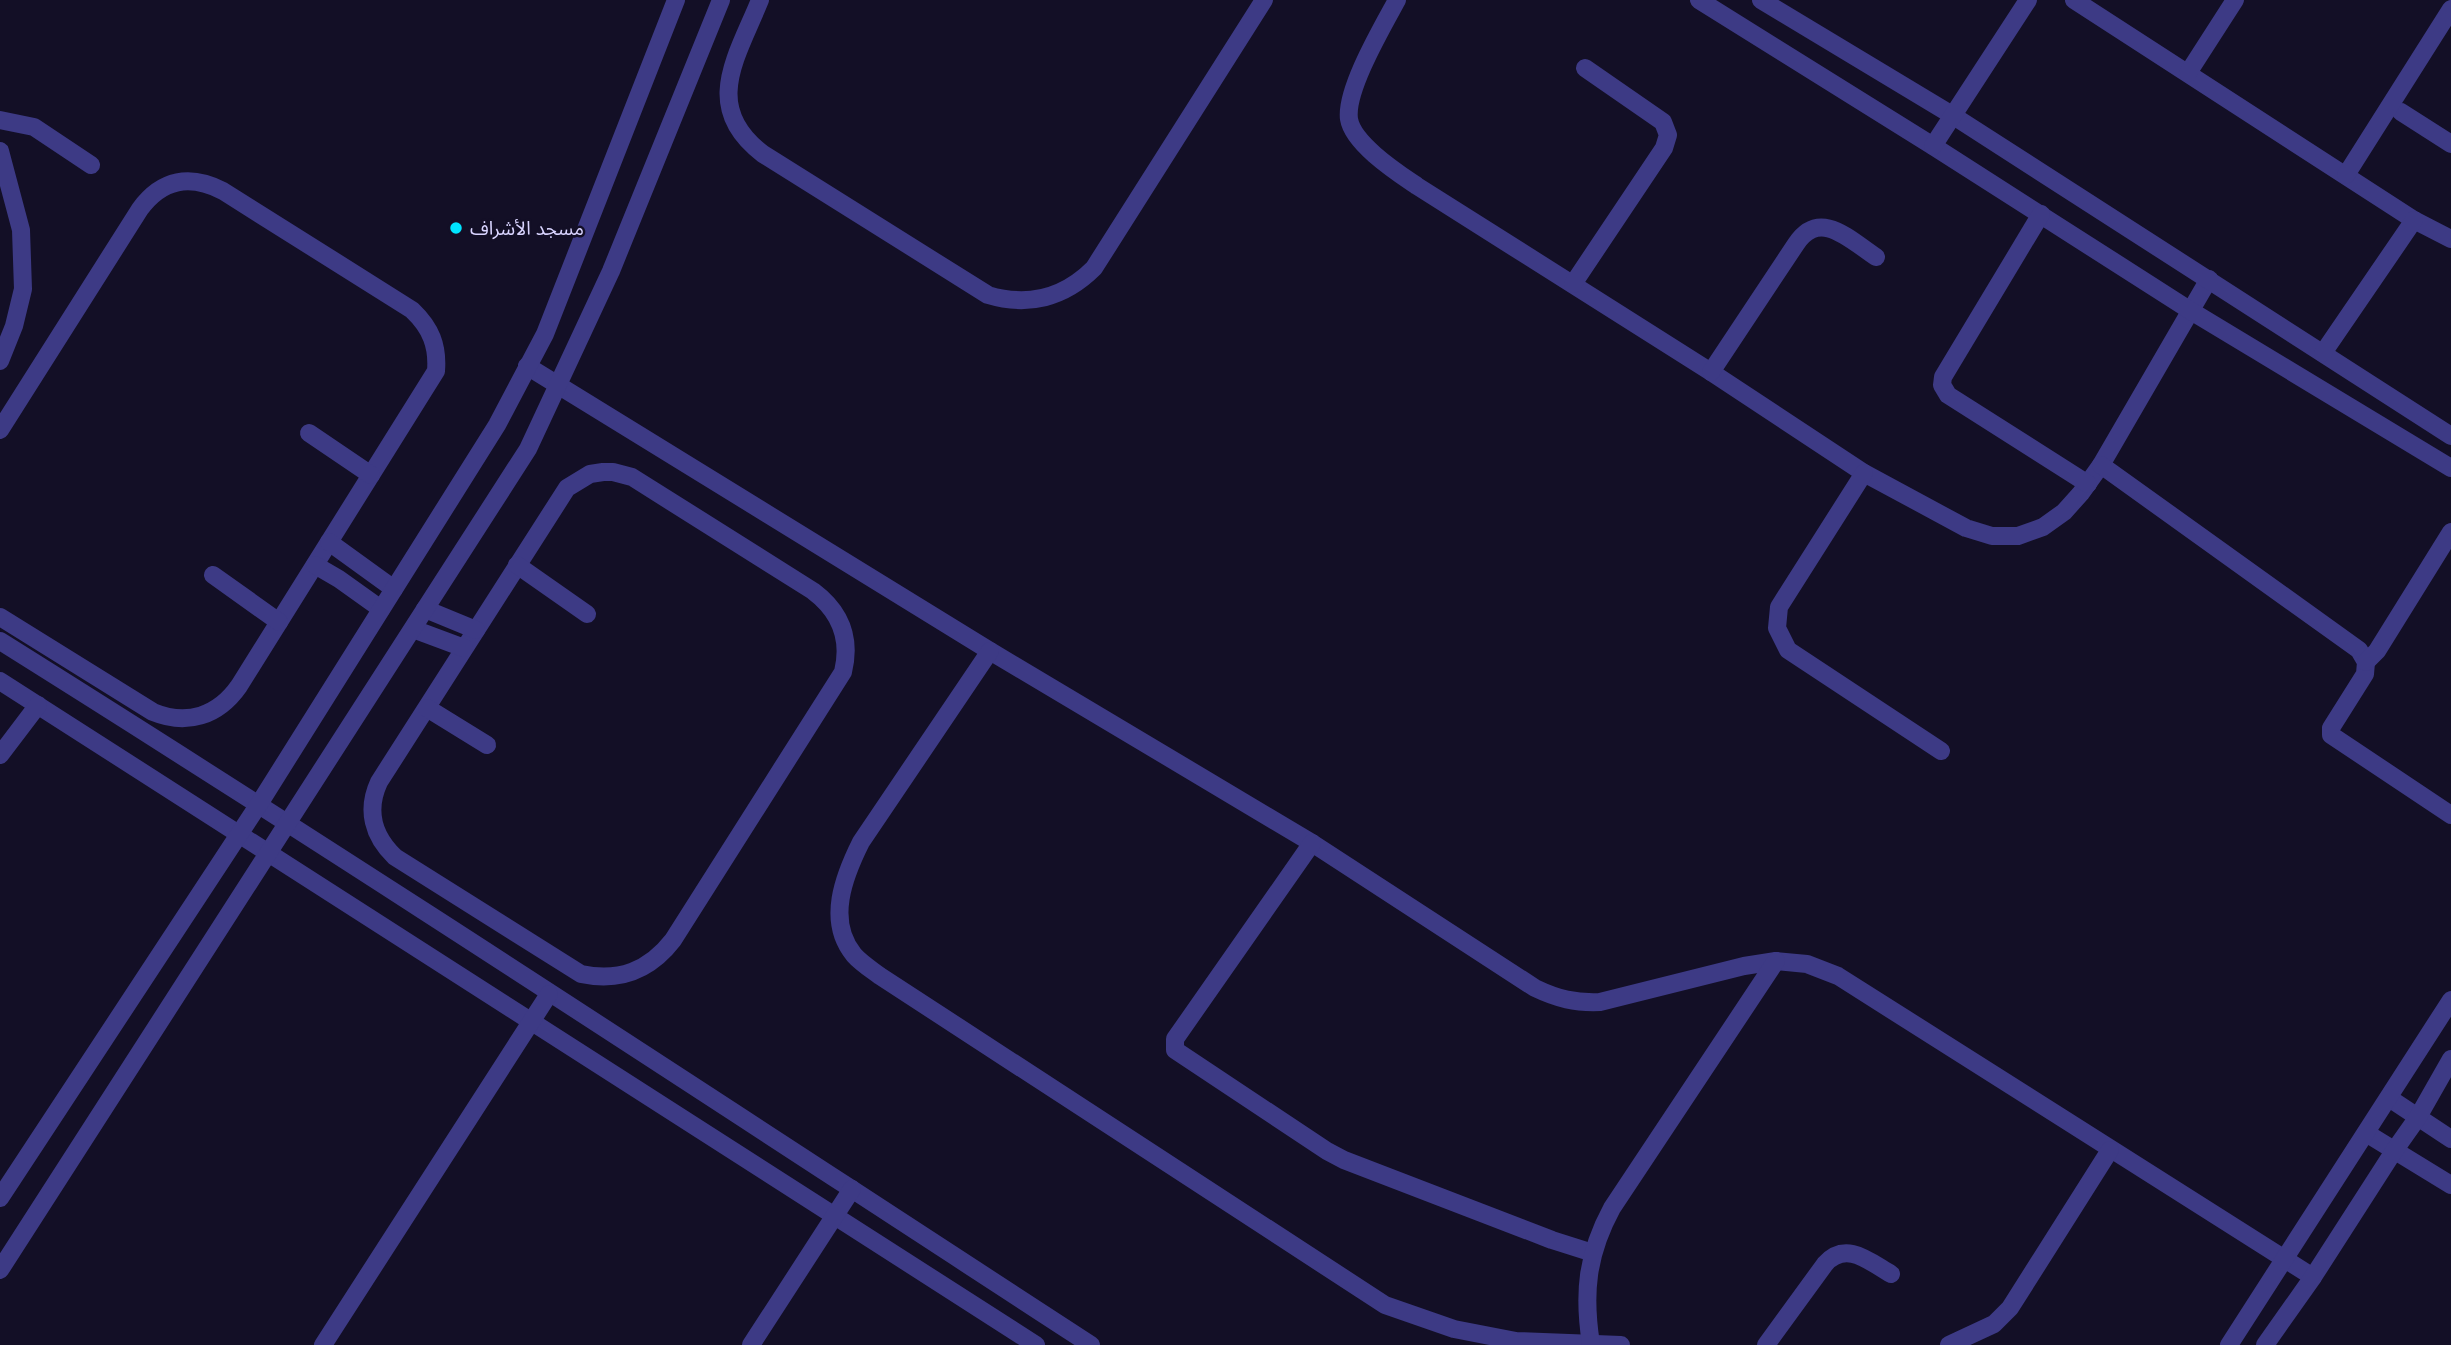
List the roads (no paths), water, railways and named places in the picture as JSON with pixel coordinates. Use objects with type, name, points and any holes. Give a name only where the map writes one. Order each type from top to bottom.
[{"type":"street","points":[[0,1198],[259,804],[497,425],[545,334],[676,0]]},
{"type":"street","points":[[0,1270],[528,449],[611,271],[721,0]]},
{"type":"street","points":[[760,0],[728,79],[730,110],[743,136],[763,154],[988,295],[1017,301],[1032,301],[1060,293],[1084,278],[1094,268],[1264,0]]},
{"type":"street","points":[[1397,0],[1367,59],[1351,100],[1349,119],[1354,131],[1388,166],[1864,473],[1966,528],[1992,536],[2018,536],[2043,527],[2064,512],[2101,466],[2209,279]]},
{"type":"street","points":[[1699,0],[2191,311],[2451,468]]},
{"type":"street","points":[[1761,0],[1952,115],[2451,436]]},
{"type":"street","points":[[1933,146],[2028,0]]},
{"type":"street","points":[[2074,0],[2414,220],[2451,239]]},
{"type":"street","points":[[2188,73],[2235,0]]},
{"type":"street","points":[[2346,174],[2451,9]]},
{"type":"street","points":[[1573,285],[1664,148],[1668,135],[1663,122],[1585,68]]},
{"type":"street","points":[[2401,112],[2451,144]]},
{"type":"street","points":[[0,120],[34,127],[91,165]]},
{"type":"street","points":[[0,151],[21,230],[23,289],[14,326],[0,362]]},
{"type":"street","points":[[0,430],[148,199],[169,185],[204,182],[223,191],[412,310],[426,325],[436,346],[436,371],[232,697],[211,712],[187,719],[153,712],[0,617]]},
{"type":"street","points":[[2041,214],[1943,377],[1942,385],[1948,395],[2088,484]]},
{"type":"street","points":[[2323,353],[2414,220]]},
{"type":"street","points":[[1711,372],[1801,236],[1808,230],[1826,226],[1834,229],[1876,257]]},
{"type":"street","points":[[527,366],[990,651],[1312,843],[1535,988],[1556,998],[1578,1003],[1600,1002],[1744,966],[1776,961],[1807,964],[1838,975],[2313,1277]]},
{"type":"street","points":[[309,433],[371,475]]},
{"type":"street","points":[[2101,466],[2359,650],[2366,662],[2365,674],[2331,728],[2331,736],[2451,815]]},
{"type":"street","points":[[1864,473],[1779,607],[1777,628],[1788,650],[1941,751]]},
{"type":"street","points":[[590,474],[623,474],[632,477],[824,599],[832,608],[844,632],[846,645],[843,672],[673,940],[653,962],[627,975],[612,978],[581,974],[395,857],[385,848],[373,823],[372,802],[375,791],[517,565],[567,488],[590,474]]},
{"type":"street","points":[[2366,662],[2377,651],[2451,532]]},
{"type":"street","points":[[329,542],[394,589]]},
{"type":"street","points":[[315,565],[340,579],[381,609]]},
{"type":"street","points":[[517,565],[587,614]]},
{"type":"street","points":[[213,575],[279,622]]},
{"type":"street","points":[[425,609],[476,630]]},
{"type":"street","points":[[413,629],[464,648]]},
{"type":"street","points":[[0,641],[289,822],[1091,1345]]},
{"type":"street","points":[[990,651],[861,842],[846,871],[839,900],[842,931],[854,955],[880,976],[1385,1305],[1454,1329],[1516,1341],[1621,1345]]},
{"type":"street","points":[[0,681],[1037,1345]]},
{"type":"street","points":[[0,755],[38,705]]},
{"type":"street","points":[[427,708],[487,745]]},
{"type":"street","points":[[1312,843],[1175,1039],[1175,1050],[1316,1144],[1345,1160],[1552,1240],[1593,1252]]},
{"type":"street","points":[[1591,1344],[1586,1312],[1587,1280],[1602,1228],[1612,1208],[1776,961]]},
{"type":"street","points":[[323,1345],[549,994]]},
{"type":"street","points":[[2229,1345],[2451,1000]]},
{"type":"street","points":[[2265,1345],[2418,1117],[2451,1059]]},
{"type":"street","points":[[2389,1097],[2451,1139]]},
{"type":"street","points":[[2366,1133],[2451,1185]]},
{"type":"street","points":[[1950,1345],[1994,1324],[2011,1308],[2110,1150]]},
{"type":"street","points":[[751,1345],[852,1189]]},
{"type":"street","points":[[1766,1345],[1825,1264],[1836,1254],[1851,1252],[1891,1274]]},
{"type":"place","name":"مسجد الأشراف","points":[[456,228]]}]
